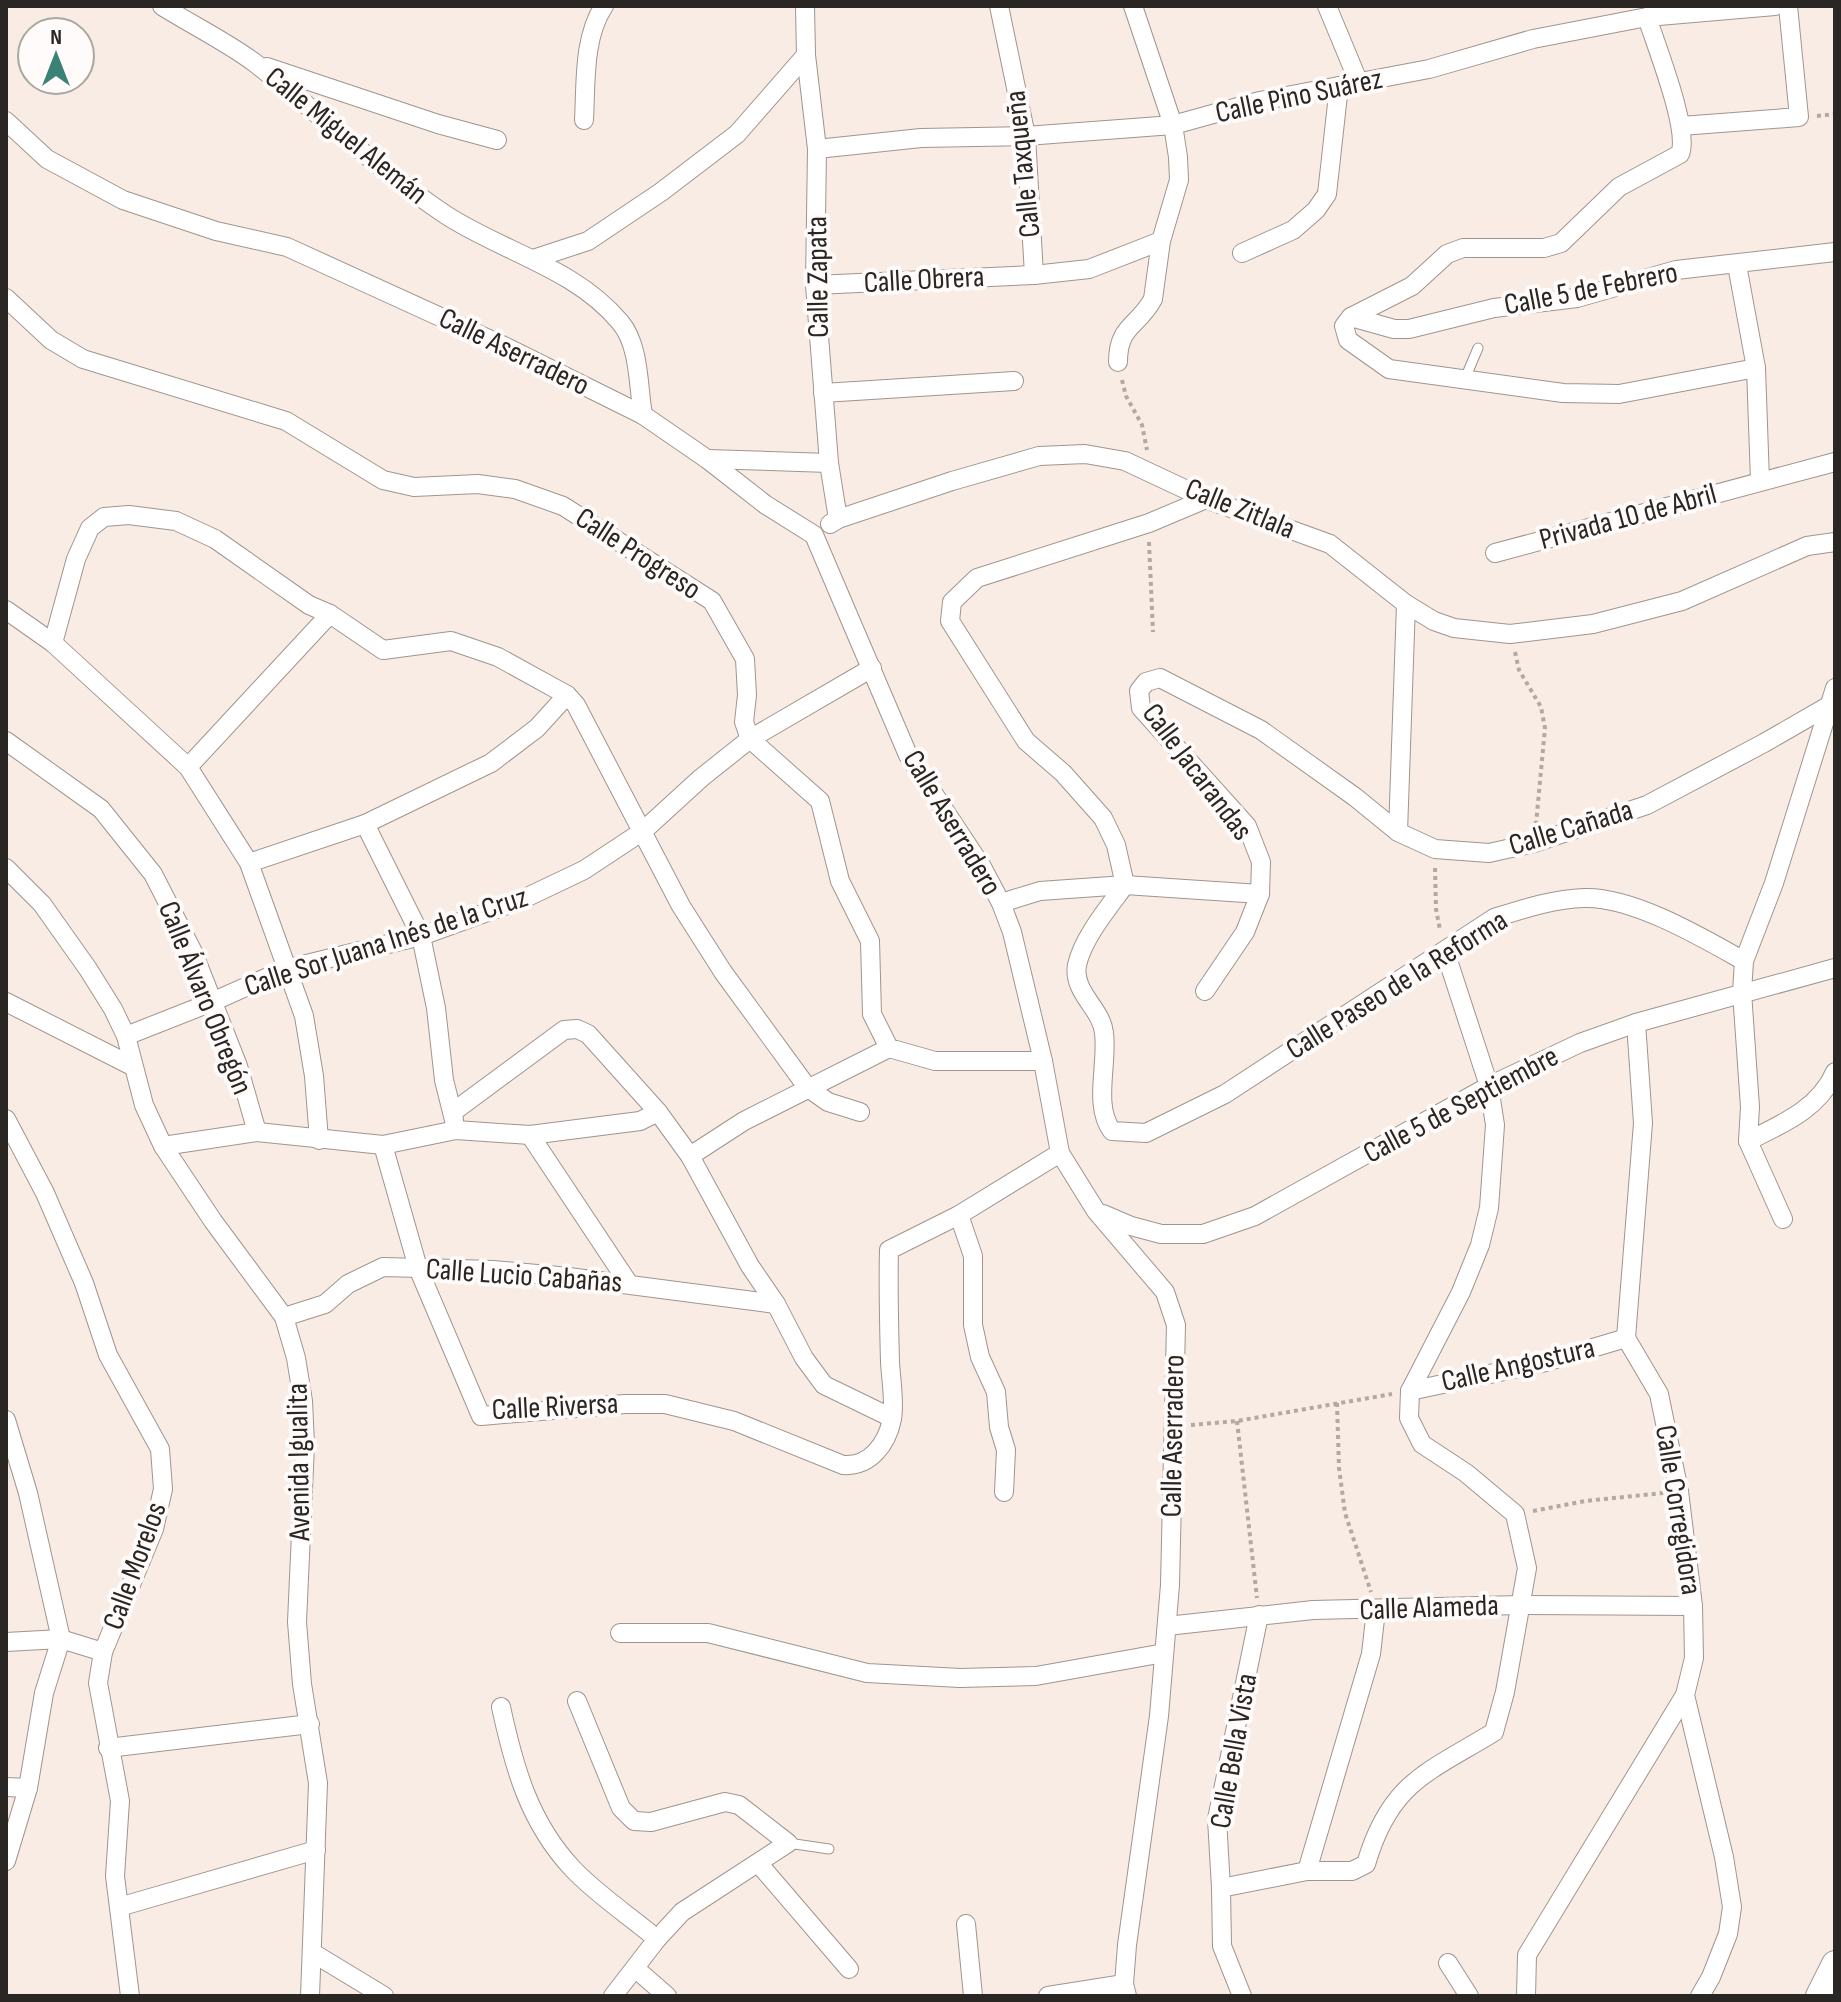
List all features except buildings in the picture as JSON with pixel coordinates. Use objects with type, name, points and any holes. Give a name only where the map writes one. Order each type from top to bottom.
[{"type":"main road","points":[[1819,1996],[1835,1964]]},
{"type":"street","name":"Calle Miguel Alemán","points":[[162,6],[253,62],[413,193],[450,217],[593,294],[623,325],[633,350],[643,415]]},
{"type":"street","points":[[584,120],[588,53],[598,15],[604,6]]},
{"type":"street","name":"Calle Zapata","points":[[805,6],[806,55],[817,149],[815,285],[829,463],[838,519]]},
{"type":"street","name":"Calle Taxqueña","points":[[999,6],[1026,136],[1034,275]]},
{"type":"street","points":[[1118,362],[1118,345],[1123,333],[1153,299],[1161,241],[1179,180],[1173,125],[1133,6]]},
{"type":"street","points":[[1327,6],[1359,83]]},
{"type":"street","name":"Calle Pino Suárez","points":[[817,149],[921,138],[1026,136],[1173,125],[1260,101],[1429,69],[1533,39],[1647,17],[1775,6]]},
{"type":"street","points":[[1681,126],[1799,117],[1788,6]]},
{"type":"street","points":[[1647,17],[1681,126],[1683,146],[1680,154],[1619,187],[1561,243],[1544,248],[1463,248],[1447,254],[1412,286],[1351,317],[1344,326],[1348,340],[1389,369],[1563,393],[1619,394],[1756,368]]},
{"type":"street","points":[[533,259],[588,241],[661,192],[737,134],[806,55]]},
{"type":"street","points":[[253,62],[438,124],[497,140]]},
{"type":"street","points":[[1242,253],[1293,230],[1316,210],[1327,194],[1339,86]]},
{"type":"street","name":"Calle Aserradero","points":[[6,121],[47,159],[123,200],[216,231],[287,247],[314,258],[643,415],[766,505],[814,535],[908,755],[982,867],[1001,903],[1012,932],[1043,1061],[1060,1153],[1096,1211],[1165,1292],[1176,1325],[1167,1626],[1159,1716],[1127,1945],[1125,1990]]},
{"type":"street","name":"Calle Obrera","points":[[815,285],[1034,275],[1104,265],[1161,241]]},
{"type":"street","name":"Calle 5 de Febrero","points":[[1351,317],[1394,329],[1409,329],[1494,308],[1577,298],[1676,270],[1835,252]]},
{"type":"street","points":[[1737,265],[1756,368],[1760,481]]},
{"type":"street","name":"Calle Progreso","points":[[6,298],[51,340],[83,359],[286,421],[383,480],[414,487],[478,484],[515,489],[563,506],[712,601],[745,659],[747,695],[744,722],[750,739]]},
{"type":"street","points":[[823,393],[1014,381]]},
{"type":"street","name":"Calle Zitlala","points":[[838,519],[911,493],[1039,456],[1085,454],[1125,461],[1206,499],[1330,544],[1406,604],[1434,621],[1454,628],[1510,634],[1593,624],[1682,601],[1807,546],[1835,542]]},
{"type":"street","points":[[707,459],[829,463]]},
{"type":"street","name":"Privada 10 de Abril","points":[[1495,553],[1835,462]]},
{"type":"street","points":[[1125,885],[1116,845],[1103,818],[1063,773],[1026,741],[950,621],[952,602],[977,578],[1149,523],[1206,499]]},
{"type":"street","points":[[53,643],[76,559],[90,528],[104,517],[129,515],[176,521],[215,539],[309,605],[330,614],[383,650],[451,641],[498,657],[567,695],[576,705],[681,906],[723,972],[807,1087],[828,1102],[860,1112]]},
{"type":"street","points":[[814,535],[838,519]]},
{"type":"street","points":[[1398,832],[1406,604]]},
{"type":"street","points":[[6,610],[53,643],[188,767],[249,863],[304,1016],[314,1076],[319,1140]]},
{"type":"street","points":[[188,767],[330,614]]},
{"type":"street","name":"Calle Sor Juana Inés de la Cruz","points":[[126,1036],[286,969],[421,936],[521,900],[572,876],[643,831],[750,739],[872,668]]},
{"type":"street","name":"Calle Cañada","points":[[1146,682],[1160,678],[1261,730],[1398,832],[1435,849],[1489,853],[1534,843],[1647,805],[1764,743],[1832,696]]},
{"type":"street","name":"Calle Jacarandas","points":[[1146,682],[1139,691],[1141,708],[1247,826],[1261,862],[1260,894],[1245,932],[1205,991]]},
{"type":"street","points":[[249,863],[365,824],[491,763],[537,728],[567,695]]},
{"type":"street","points":[[1783,1219],[1748,1141],[1750,1107],[1742,992],[1744,961],[1774,883],[1832,696]]},
{"type":"street","points":[[750,739],[820,801],[840,881],[870,941],[872,1014],[889,1048]]},
{"type":"street","name":"Calle Álvaro Obregón","points":[[6,741],[101,809],[153,874],[193,952],[238,1066],[257,1132]]},
{"type":"street","points":[[365,824],[421,936],[436,1008],[444,1080],[454,1121]]},
{"type":"street","name":"Avenida Igualita","points":[[6,868],[42,904],[113,1009],[126,1036],[144,1105],[163,1146],[213,1221],[284,1317],[296,1358],[303,1401],[305,1445],[297,1622],[302,1684],[318,1783],[310,1996]]},
{"type":"street","points":[[1001,903],[1040,891],[1125,885],[1260,894]]},
{"type":"street","name":"Calle Paseo de la Reforma","points":[[1125,885],[1092,929],[1077,963],[1076,978],[1104,1030],[1104,1108],[1106,1123],[1112,1131],[1146,1133],[1174,1121],[1225,1094],[1494,918],[1545,903],[1587,898],[1620,903],[1706,939],[1744,961]]},
{"type":"street","points":[[1221,1888],[1307,1871],[1352,1871],[1366,1864],[1375,1833],[1397,1797],[1425,1772],[1494,1732],[1505,1692],[1527,1568],[1515,1514],[1466,1473],[1422,1444],[1409,1418],[1410,1391],[1461,1292],[1480,1245],[1486,1221],[1495,1125],[1489,1086],[1445,951]]},
{"type":"street","name":"Calle 5 de Septiembre","points":[[1096,1211],[1131,1226],[1161,1234],[1203,1234],[1255,1216],[1489,1086],[1580,1043],[1636,1023],[1835,968]]},
{"type":"street","points":[[6,1002],[132,1066]]},
{"type":"street","points":[[1626,1338],[1643,1123],[1636,1023]]},
{"type":"street","points":[[163,1146],[257,1132],[383,1145],[454,1121],[492,1081],[564,1030],[577,1029],[588,1034],[658,1112],[690,1156],[750,1266],[776,1304],[804,1358],[824,1385],[892,1418],[889,1250],[959,1215],[1060,1153]]},
{"type":"street","points":[[690,1156],[744,1121],[889,1048],[935,1061],[1043,1061]]},
{"type":"street","points":[[1748,1141],[1800,1115],[1830,1085],[1835,1072]]},
{"type":"street","points":[[454,1121],[530,1135],[640,1121],[658,1112]]},
{"type":"street","name":"Calle Morelos","points":[[6,1119],[45,1193],[84,1283],[108,1355],[160,1449],[163,1489],[154,1529],[103,1652],[98,1683],[120,1801],[115,1876],[130,1996]]},
{"type":"street","points":[[530,1135],[629,1284]]},
{"type":"street","name":"Calle Riversa","points":[[383,1145],[418,1268],[481,1416],[625,1404],[665,1404],[734,1421],[843,1465],[856,1466],[869,1460],[880,1447],[892,1418]]},
{"type":"street","points":[[959,1215],[973,1256],[973,1325],[980,1357],[996,1392],[999,1427],[1006,1450],[1004,1492]]},
{"type":"street","name":"Calle Lucio Cabañas","points":[[284,1317],[325,1304],[348,1284],[383,1267],[493,1270],[776,1304]]},
{"type":"street","name":"Calle Angostura","points":[[1410,1391],[1546,1362],[1626,1338]]},
{"type":"street","name":"Calle Corregidora","points":[[1626,1338],[1659,1394],[1679,1491],[1693,1606],[1694,1658],[1685,1695],[1724,1857],[1732,1907],[1728,1934],[1700,1996]]},
{"type":"street","points":[[6,1420],[28,1493],[61,1639],[44,1693],[28,1788],[6,1861]]},
{"type":"street","name":"Calle Alameda","points":[[1167,1626],[1313,1610],[1521,1605],[1693,1606]]},
{"type":"street","points":[[1307,1871],[1371,1654],[1376,1610]]},
{"type":"street","name":"Calle Bella Vista","points":[[1242,1996],[1222,1946],[1217,1819],[1259,1615]]},
{"type":"street","points":[[620,1633],[708,1633],[867,1673],[960,1678],[1036,1676],[1164,1653]]},
{"type":"street","points":[[6,1642],[61,1639],[103,1652]]},
{"type":"street","points":[[1526,1996],[1527,1955],[1685,1695]]},
{"type":"street","points":[[577,1701],[621,1808],[634,1821],[651,1822],[725,1802],[739,1805],[788,1843],[682,1912],[613,1996]]},
{"type":"street","points":[[501,1707],[515,1770],[535,1817],[572,1868],[657,1939]]},
{"type":"street","points":[[108,1748],[310,1724]]},
{"type":"street","points":[[6,1787],[28,1788]]},
{"type":"street","points":[[119,1907],[316,1850]]},
{"type":"street","points":[[759,1864],[849,1969]]},
{"type":"street","points":[[966,1924],[973,1996]]},
{"type":"street","points":[[313,1953],[384,1996]]},
{"type":"street","points":[[1448,1963],[1469,1996]]},
{"type":"street","points":[[636,1969],[667,1996]]},
{"type":"street","points":[[1048,1996],[1125,1990]]},
{"type":"lane","points":[[1464,381],[1478,348]]},
{"type":"lane","points":[[788,1843],[829,1849]]},
{"type":"path","points":[[1118,362],[1126,396],[1142,425],[1150,471]]},
{"type":"path","points":[[1149,523],[1153,632]]},
{"type":"path","points":[[1510,634],[1519,670],[1541,707],[1545,728],[1534,843]]},
{"type":"path","points":[[1435,849],[1436,909],[1445,951]]},
{"type":"path","points":[[1173,1427],[1237,1421],[1410,1391]]},
{"type":"path","points":[[1337,1403],[1339,1468],[1345,1513],[1376,1610]]},
{"type":"path","points":[[1237,1421],[1259,1615]]},
{"type":"path","points":[[1515,1514],[1585,1501],[1679,1491]]}]
